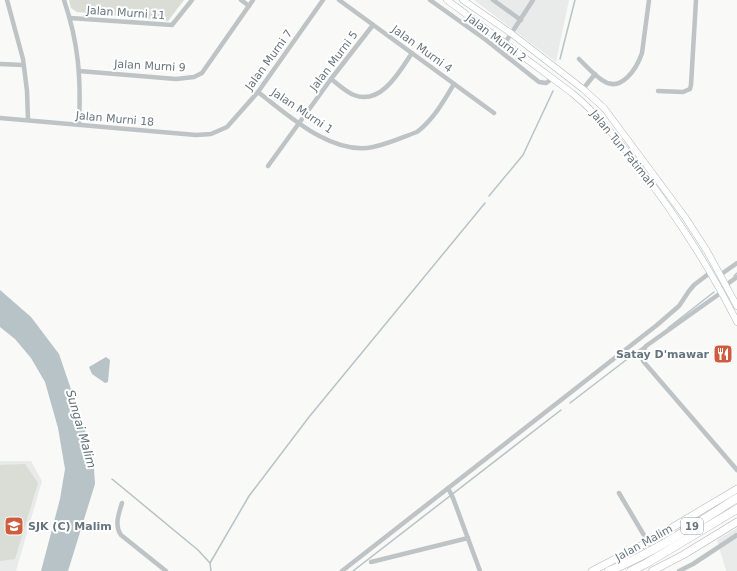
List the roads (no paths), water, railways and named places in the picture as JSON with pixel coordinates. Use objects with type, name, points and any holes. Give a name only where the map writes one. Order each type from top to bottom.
[{"type":"highway","name":"19","points":[[609,571],[628,564],[646,554],[737,498]]},
{"type":"highway","name":"19","points":[[631,571],[737,509]]},
{"type":"main road","name":"Jalan Tun Fatimah","points":[[447,0],[553,78],[582,101],[602,121],[643,172],[688,235],[711,272],[737,322]]},
{"type":"main road","name":"Jalan Tun Fatimah","points":[[463,0],[512,34],[604,108],[685,218],[707,251],[737,306]]},
{"type":"main road","name":"Jalan Malim","points":[[592,571],[648,542],[737,489]]},
{"type":"main road","points":[[652,571],[683,555],[737,522]]},
{"type":"street","points":[[7,0],[21,48],[27,91],[28,120]]},
{"type":"street","points":[[64,0],[76,43],[80,97],[79,125]]},
{"type":"street","name":"Jalan Murni 11","points":[[70,18],[172,25],[192,0]]},
{"type":"street","points":[[241,0],[249,6]]},
{"type":"street","name":"Jalan Murni 9","points":[[79,70],[176,79],[194,77],[202,73],[253,0]]},
{"type":"street","name":"Jalan Murni 7","points":[[227,127],[258,92],[322,0]]},
{"type":"street","name":"Jalan Murni 4","points":[[339,0],[494,113]]},
{"type":"street","name":"Jalan Murni 2","points":[[430,0],[486,40],[539,82],[546,83],[553,78]]},
{"type":"street","points":[[493,0],[521,20]]},
{"type":"street","points":[[505,43],[533,0]]},
{"type":"street","points":[[579,59],[603,81],[610,84],[623,82],[636,66],[642,53],[649,0]]},
{"type":"street","points":[[658,91],[683,92],[690,89],[696,0]]},
{"type":"street","name":"Jalan Murni 5","points":[[268,166],[331,79],[373,25]]},
{"type":"street","points":[[331,79],[353,95],[364,97],[372,95],[390,85],[412,53]]},
{"type":"street","points":[[0,64],[23,65]]},
{"type":"street","points":[[582,89],[595,74]]},
{"type":"street","name":"Jalan Murni 1","points":[[258,92],[326,140],[354,147],[373,147],[417,132],[440,106],[454,84]]},
{"type":"street","name":"Jalan Murni 18","points":[[0,118],[201,135],[218,132],[227,127]]},
{"type":"street","points":[[720,275],[737,263]]},
{"type":"street","points":[[342,571],[657,325],[679,306],[691,288],[711,272]]},
{"type":"street","points":[[726,285],[737,277]]},
{"type":"street","points":[[722,292],[646,346],[643,350],[642,356],[643,361],[737,470]]},
{"type":"street","points":[[448,488],[452,495],[480,571]]},
{"type":"street","points":[[618,493],[648,542]]},
{"type":"street","points":[[122,503],[117,523],[118,531],[166,571]]},
{"type":"street","points":[[679,571],[693,564],[737,535]]},
{"type":"street","points":[[371,562],[468,538]]},
{"type":"water","name":"Sungai Malim","points":[[0,290],[31,317],[59,354],[93,454],[95,484],[68,571],[41,571],[60,499],[65,469],[58,428],[45,382],[31,358],[15,339],[0,327]]},
{"type":"water","points":[[106,357],[110,360],[108,382],[105,383],[92,374],[89,367]]},
{"type":"waterway","points":[[560,59],[575,0]]},
{"type":"waterway","points":[[489,196],[523,155],[553,91]]},
{"type":"waterway","points":[[210,563],[249,496],[309,417],[485,203]]},
{"type":"waterway","points":[[734,276],[737,273]]},
{"type":"waterway","points":[[668,328],[714,292]]},
{"type":"waterway","points":[[570,403],[643,347]]},
{"type":"waterway","points":[[353,571],[561,410]]},
{"type":"waterway","points":[[112,479],[198,550],[210,563],[211,571]]},
{"type":"place","name":"Satay D'mawar","points":[[723,354]]},
{"type":"place","name":"SJK (C) Malim","points":[[14,526]]}]
